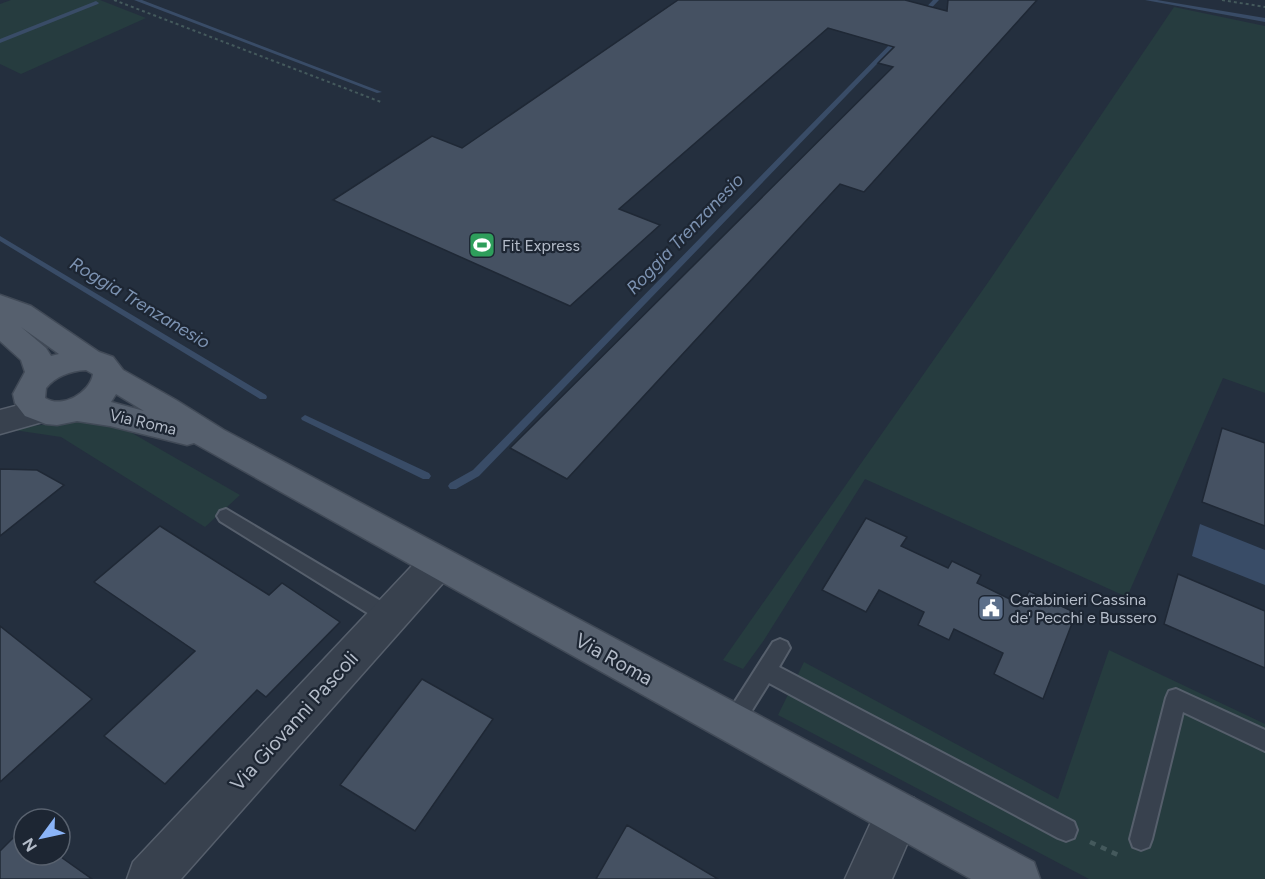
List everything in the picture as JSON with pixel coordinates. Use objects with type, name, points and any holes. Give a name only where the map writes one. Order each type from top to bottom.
[{"type":"main road","name":"Via Roma","points":[[0,304],[21,313],[98,368],[212,439],[1017,879]]},
{"type":"main road","points":[[0,326],[35,355],[47,396]]},
{"type":"main road","points":[[47,396],[63,363],[98,368]]},
{"type":"main road","name":"Via Roma","points":[[47,396],[96,397],[107,385],[98,368]]},
{"type":"main road","name":"Via Roma","points":[[47,396],[212,439]]},
{"type":"street","points":[[0,409],[47,396]]},
{"type":"street","points":[[0,422],[47,396]]},
{"type":"street","name":"Via Giovanni Pascoli","points":[[150,879],[438,563]]},
{"type":"street","points":[[868,879],[898,814]]},
{"type":"lane","points":[[226,516],[389,616]]},
{"type":"lane","points":[[732,724],[780,648]]},
{"type":"lane","points":[[765,669],[1066,830]]},
{"type":"lane","points":[[1141,839],[1176,698],[1265,741]]},
{"type":"path","points":[[114,0],[381,102]]},
{"type":"path","points":[[1222,0],[1265,8]]},
{"type":"path","points":[[1066,830],[1123,857],[1141,839]]},
{"type":"green space","points":[[11,0],[100,0],[146,18],[21,74],[0,64],[0,4]]},
{"type":"green space","points":[[1174,7],[1265,26],[1265,393],[1223,378],[1127,597],[865,479],[764,640],[743,669],[723,660],[989,281]]},
{"type":"green space","points":[[75,421],[111,421],[240,495],[205,527],[61,437],[7,429]]},
{"type":"green space","points":[[1109,650],[1265,724],[1265,879],[1089,879],[778,715],[804,662],[1058,799]]},
{"type":"water","points":[[1200,524],[1265,550],[1265,585],[1192,556]]},
{"type":"building","points":[[678,0],[905,0],[947,11],[948,0],[1037,0],[864,192],[840,184],[567,479],[510,448],[893,67],[878,63],[894,47],[828,28],[619,209],[660,225],[570,306],[333,200],[432,136],[462,148]]},
{"type":"building","points":[[1222,428],[1265,443],[1265,526],[1202,502]]},
{"type":"building","points":[[0,469],[37,470],[64,485],[0,536]]},
{"type":"building","name":"Carabinieri Cassina de' Pecchi e Bussero","points":[[866,518],[907,537],[901,546],[948,568],[952,561],[981,575],[977,583],[1022,605],[1029,591],[1076,613],[1043,699],[994,674],[1003,653],[954,629],[949,640],[918,625],[924,612],[879,590],[866,612],[822,590]]},
{"type":"building","points":[[160,526],[269,595],[282,583],[340,622],[266,697],[257,690],[165,784],[104,736],[195,651],[94,582]]},
{"type":"building","points":[[1178,574],[1265,611],[1265,668],[1164,624]]},
{"type":"building","points":[[0,626],[92,699],[0,782]]},
{"type":"building","points":[[422,679],[493,719],[415,831],[340,785]]},
{"type":"building","points":[[627,825],[718,879],[596,879]]},
{"type":"building","points":[[12,839],[12,867],[72,867],[72,865],[92,879],[0,879],[0,851]]},
{"type":"waterway","points":[[137,0],[379,92]]},
{"type":"waterway","name":"Roggia Trenzanesio","points":[[922,15],[936,0]]},
{"type":"waterway","name":"Roggia Trenzanesio","points":[[1148,0],[1265,20]]},
{"type":"waterway","points":[[0,41],[96,3]]},
{"type":"waterway","name":"Roggia Trenzanesio","points":[[453,486],[476,473],[899,38]]},
{"type":"waterway","name":"Roggia Trenzanesio","points":[[0,238],[263,397]]},
{"type":"waterway","name":"Roggia Trenzanesio","points":[[305,418],[426,476]]},
{"type":"place","name":"Fit Express","points":[[482,245]]},
{"type":"place","name":"Carabinieri Cassina de' Pecchi e Bussero","points":[[991,608]]}]
